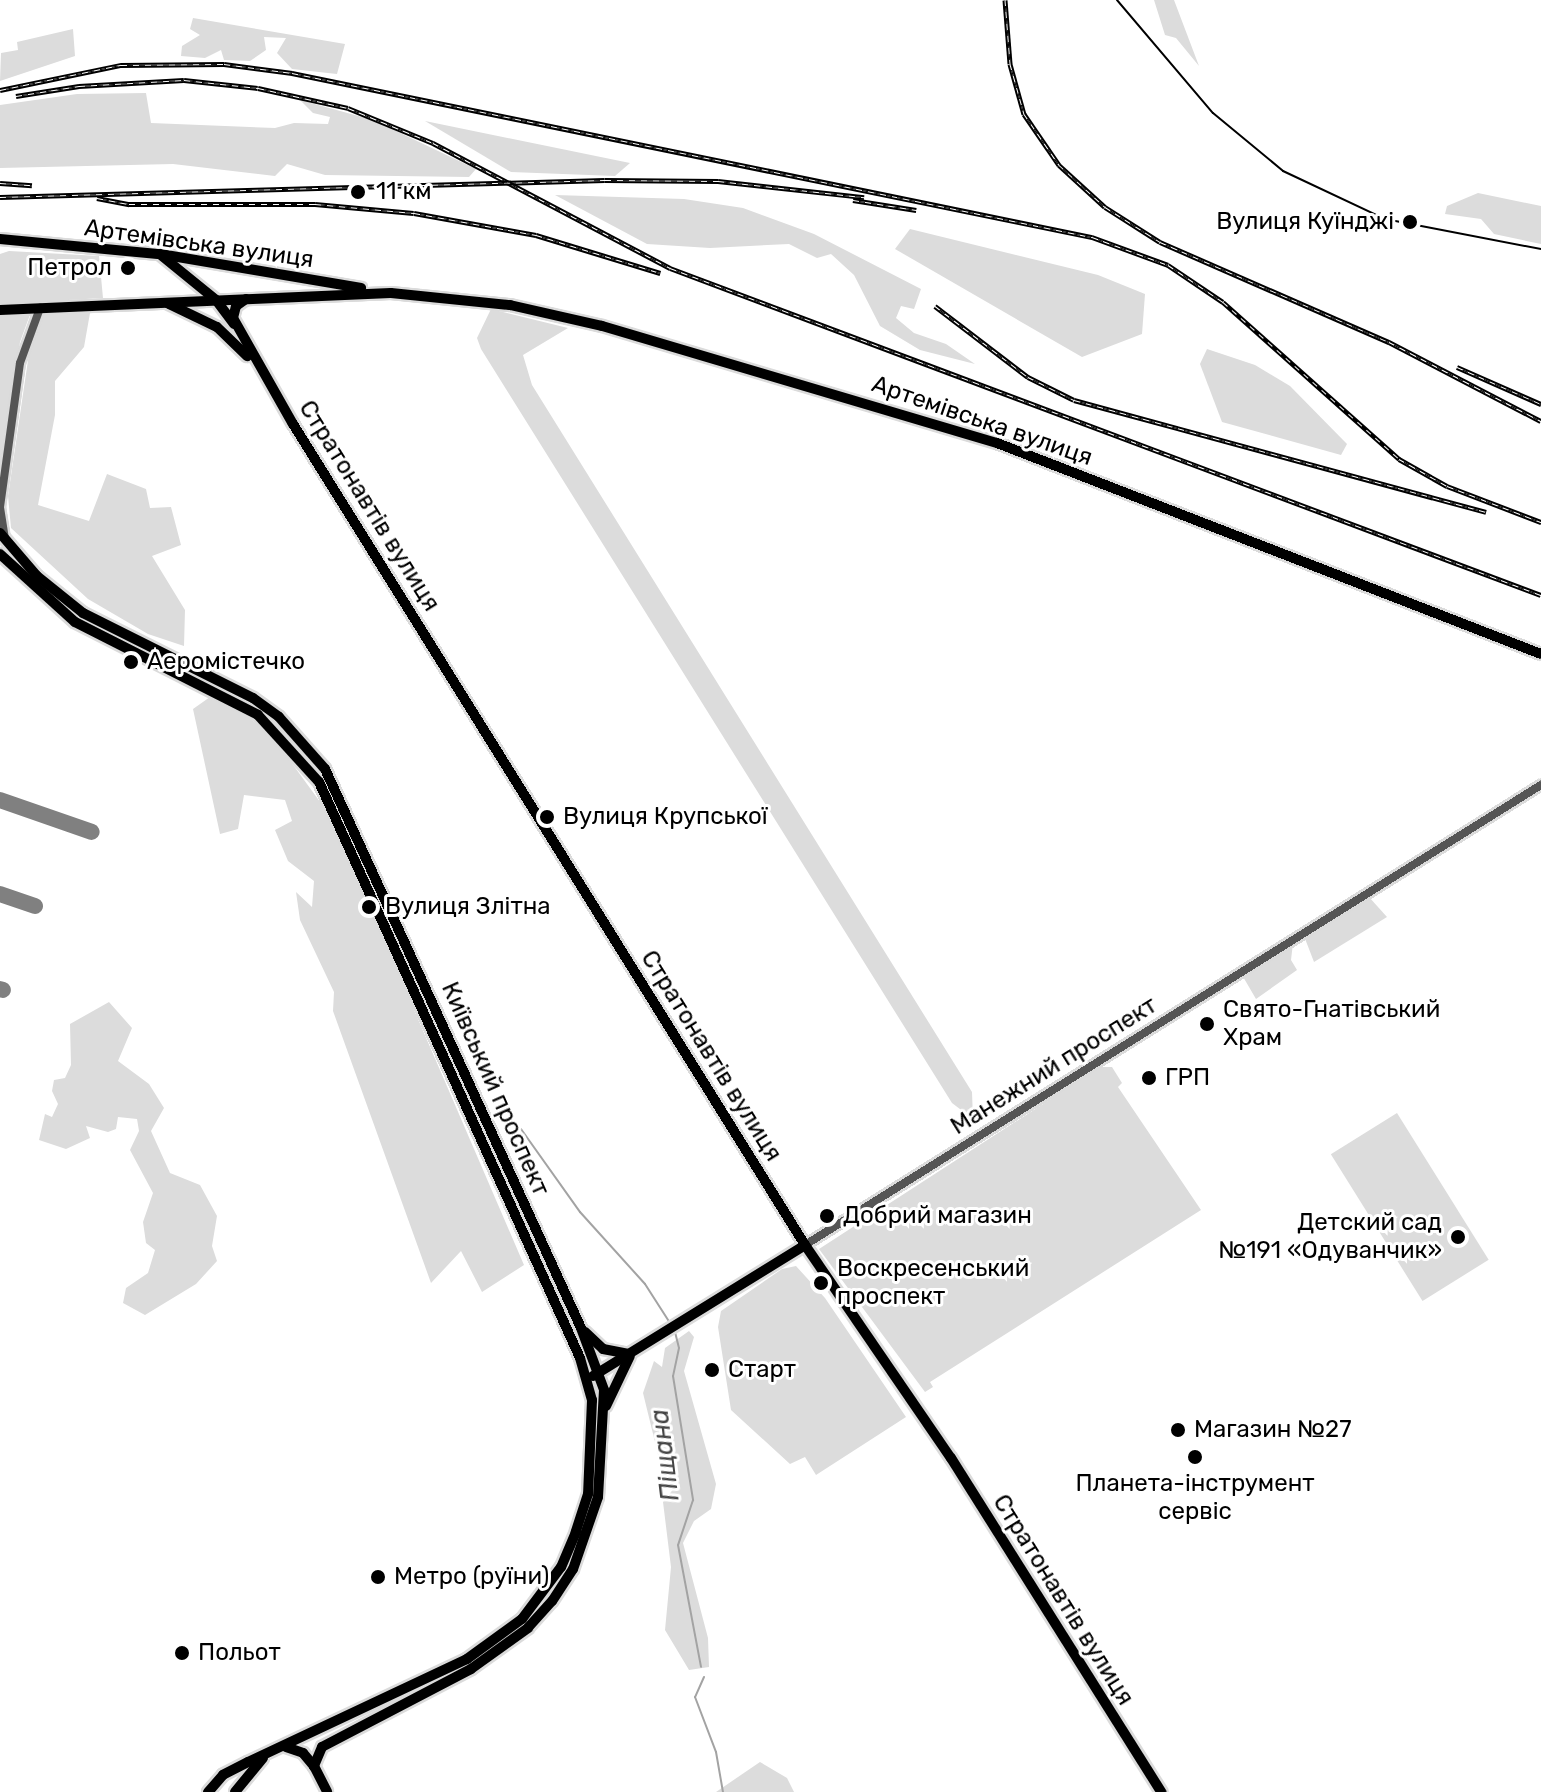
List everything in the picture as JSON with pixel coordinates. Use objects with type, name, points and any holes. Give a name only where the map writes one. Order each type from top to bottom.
[{"type":"main road","name":"Артемівська вулиця","points":[[0,241],[160,254],[391,293],[489,301],[602,326],[982,438],[1541,654]]},
{"type":"main road","name":"Стратонавтів вулиця","points":[[160,254],[216,300],[241,333],[293,424],[805,1245],[951,1458],[1161,1792]]},
{"type":"main road","points":[[163,302],[187,288],[180,271]]},
{"type":"main road","name":"Артемівська вулиця","points":[[0,310],[391,293]]},
{"type":"main road","points":[[241,333],[233,312],[246,299]]},
{"type":"main road","points":[[163,302],[197,314],[242,348],[293,424]]},
{"type":"main road","name":"Київський проспект","points":[[2,540],[83,613],[268,708],[325,769],[599,1373],[604,1412],[603,1464],[598,1497],[573,1569],[544,1610],[471,1669],[322,1747],[314,1766]]},
{"type":"main road","points":[[4,559],[16,554]]},
{"type":"main road","name":"Київський проспект","points":[[4,559],[75,622],[154,665],[258,715],[319,782],[587,1378],[590,1464],[587,1497],[561,1567],[522,1619],[467,1659],[223,1775],[208,1792]]},
{"type":"main road","points":[[154,665],[160,653]]},
{"type":"main road","points":[[181,677],[182,663]]},
{"type":"main road","name":"Манежний проспект","points":[[587,1378],[631,1354],[805,1245]]},
{"type":"main road","points":[[581,1328],[603,1349],[631,1354],[604,1412]]},
{"type":"main road","points":[[590,1464],[603,1464]]},
{"type":"main road","points":[[286,1747],[303,1753],[314,1766],[327,1792]]},
{"type":"main road","points":[[235,1792],[264,1757]]},
{"type":"street","points":[[2,540],[0,507],[20,363],[28,328],[40,308]]},
{"type":"street","name":"Манежний проспект","points":[[805,1245],[1541,785]]},
{"type":"shaded area","points":[[1154,0],[1174,0],[1199,66],[1176,38],[1165,35]]},
{"type":"shaded area","points":[[193,18],[345,44],[337,74],[292,69],[277,53],[286,38],[264,37],[266,50],[250,61],[224,60],[221,50],[205,58],[181,56],[182,46],[200,35],[190,29]]},
{"type":"shaded area","points":[[73,29],[75,56],[0,81],[1,53],[18,50],[17,42]]},
{"type":"shaded area","points":[[146,93],[151,123],[275,128],[294,123],[328,124],[330,117],[313,113],[300,100],[373,120],[476,169],[469,177],[325,175],[287,164],[275,176],[173,164],[0,168],[0,105],[77,94]]},
{"type":"shaded area","points":[[425,121],[630,163],[615,176],[511,172]]},
{"type":"shaded area","points":[[1478,193],[1541,206],[1541,244],[1494,234],[1481,219],[1445,214],[1447,206]]},
{"type":"shaded area","points":[[555,195],[684,199],[743,208],[814,234],[921,289],[914,309],[901,306],[896,318],[914,333],[946,344],[975,364],[920,350],[880,326],[854,275],[831,254],[817,258],[789,244],[710,248],[647,244]]},
{"type":"shaded area","points":[[910,229],[1098,275],[1145,294],[1142,334],[1082,357],[895,249]]},
{"type":"shaded area","points":[[9,251],[99,256],[103,298],[0,304],[0,254]]},
{"type":"shaded area","points":[[491,309],[568,328],[523,355],[532,385],[972,1092],[973,1119],[952,1103],[481,349],[477,338]]},
{"type":"shaded area","points":[[31,312],[20,342],[0,497],[0,314]]},
{"type":"shaded area","points":[[90,313],[84,347],[55,381],[55,415],[38,505],[89,521],[107,474],[146,489],[150,508],[171,507],[181,545],[152,556],[185,610],[184,646],[148,634],[88,599],[11,528],[8,496],[32,333],[44,315]]},
{"type":"shaded area","points":[[1207,349],[1255,365],[1290,386],[1347,444],[1341,455],[1222,422],[1200,364]]},
{"type":"shaded area","points":[[210,697],[248,717],[275,740],[331,817],[524,1265],[482,1292],[461,1251],[431,1283],[333,1011],[334,992],[300,920],[296,892],[312,907],[314,881],[288,861],[275,830],[292,821],[285,800],[244,795],[238,829],[220,834],[193,709]]},
{"type":"shaded area","points":[[1369,897],[1387,917],[1314,962],[1304,936]]},
{"type":"shaded area","points":[[1293,943],[1291,960],[1297,970],[1256,999],[1242,975]]},
{"type":"shaded area","points":[[109,1002],[132,1028],[118,1061],[149,1084],[164,1108],[151,1131],[170,1173],[200,1185],[217,1216],[212,1246],[217,1261],[196,1284],[145,1315],[123,1303],[126,1288],[148,1273],[155,1250],[146,1243],[143,1222],[153,1193],[130,1150],[139,1131],[137,1119],[118,1117],[116,1129],[108,1132],[86,1126],[90,1138],[66,1149],[39,1140],[45,1114],[52,1117],[58,1104],[52,1091],[54,1080],[65,1078],[71,1065],[70,1024]]},
{"type":"shaded area","points":[[1100,1067],[1112,1067],[1122,1083],[1118,1087],[1201,1210],[930,1382],[933,1387],[925,1392],[819,1249]]},
{"type":"shaded area","points":[[1397,1113],[1489,1260],[1423,1301],[1331,1154]]},
{"type":"shaded area","points":[[796,1266],[825,1298],[906,1417],[816,1475],[805,1457],[790,1464],[731,1410],[718,1327],[721,1311],[782,1269]]},
{"type":"shaded area","points":[[689,1331],[694,1337],[684,1371],[716,1484],[711,1509],[694,1521],[683,1543],[708,1638],[709,1667],[689,1670],[665,1630],[671,1567],[663,1502],[675,1487],[666,1487],[643,1393],[654,1361],[662,1367],[665,1348]]},
{"type":"shaded area","points":[[760,1762],[787,1778],[794,1792],[716,1792]]},
{"type":"waterway","name":"Піщана","points":[[521,1129],[580,1212],[645,1284],[670,1323]]},
{"type":"waterway","name":"Піщана","points":[[675,1332],[679,1348],[673,1376],[693,1500],[678,1545],[701,1667]]},
{"type":"waterway","name":"Піщана","points":[[704,1677],[695,1697],[716,1752],[723,1792]]},
{"type":"taxiway","points":[[0,800],[92,832]]},
{"type":"taxiway","points":[[0,894],[35,906]]},
{"type":"tram line","points":[[1117,0],[1213,113],[1283,171],[1385,219],[1541,249]]},
{"type":"railway","points":[[1005,0],[1010,64],[1024,114],[1059,165],[1105,207],[1160,242],[1389,342],[1541,421]]},
{"type":"railway","points":[[0,90],[121,65],[224,64],[292,73],[1092,237],[1168,265],[1223,302],[1399,459],[1447,486],[1541,522]]},
{"type":"railway","points":[[16,96],[79,86],[184,80],[258,88],[348,108],[433,143],[670,268],[1541,595]]},
{"type":"railway","points":[[0,197],[605,180],[718,181],[864,197]]},
{"type":"railway","points":[[0,183],[32,185]]},
{"type":"railway","points":[[97,198],[129,204],[315,204],[414,213],[536,235],[660,273]]},
{"type":"railway","points":[[853,200],[916,210]]},
{"type":"railway","points":[[935,306],[1028,377],[1074,400],[1486,512]]},
{"type":"railway","points":[[1457,367],[1541,404]]},
{"type":"place","name":"11 км","points":[[358,192]]},
{"type":"place","name":"Вулиця Куїнджі","points":[[1410,222]]},
{"type":"place","name":"Петрол","points":[[128,268]]},
{"type":"place","name":"Аеромістечко","points":[[131,662]]},
{"type":"place","name":"Вулиця Крупської","points":[[547,817]]},
{"type":"place","name":"Вулиця Злітна","points":[[369,907]]},
{"type":"place","name":"Свято-Гнатівський Храм","points":[[1207,1024]]},
{"type":"place","name":"ГРП","points":[[1149,1078]]},
{"type":"place","name":"Добрий магазин","points":[[827,1216]]},
{"type":"place","name":"Детский сад №191 «Одуванчик»","points":[[1458,1237]]},
{"type":"place","name":"Воскресенський проспект","points":[[821,1283]]},
{"type":"place","name":"Старт","points":[[712,1370]]},
{"type":"place","name":"Магазин №27","points":[[1178,1430]]},
{"type":"place","name":"Планета-інструмент сервіс","points":[[1195,1457]]},
{"type":"place","name":"Метро (руїни)","points":[[378,1577]]},
{"type":"place","name":"Польот","points":[[182,1653]]}]
